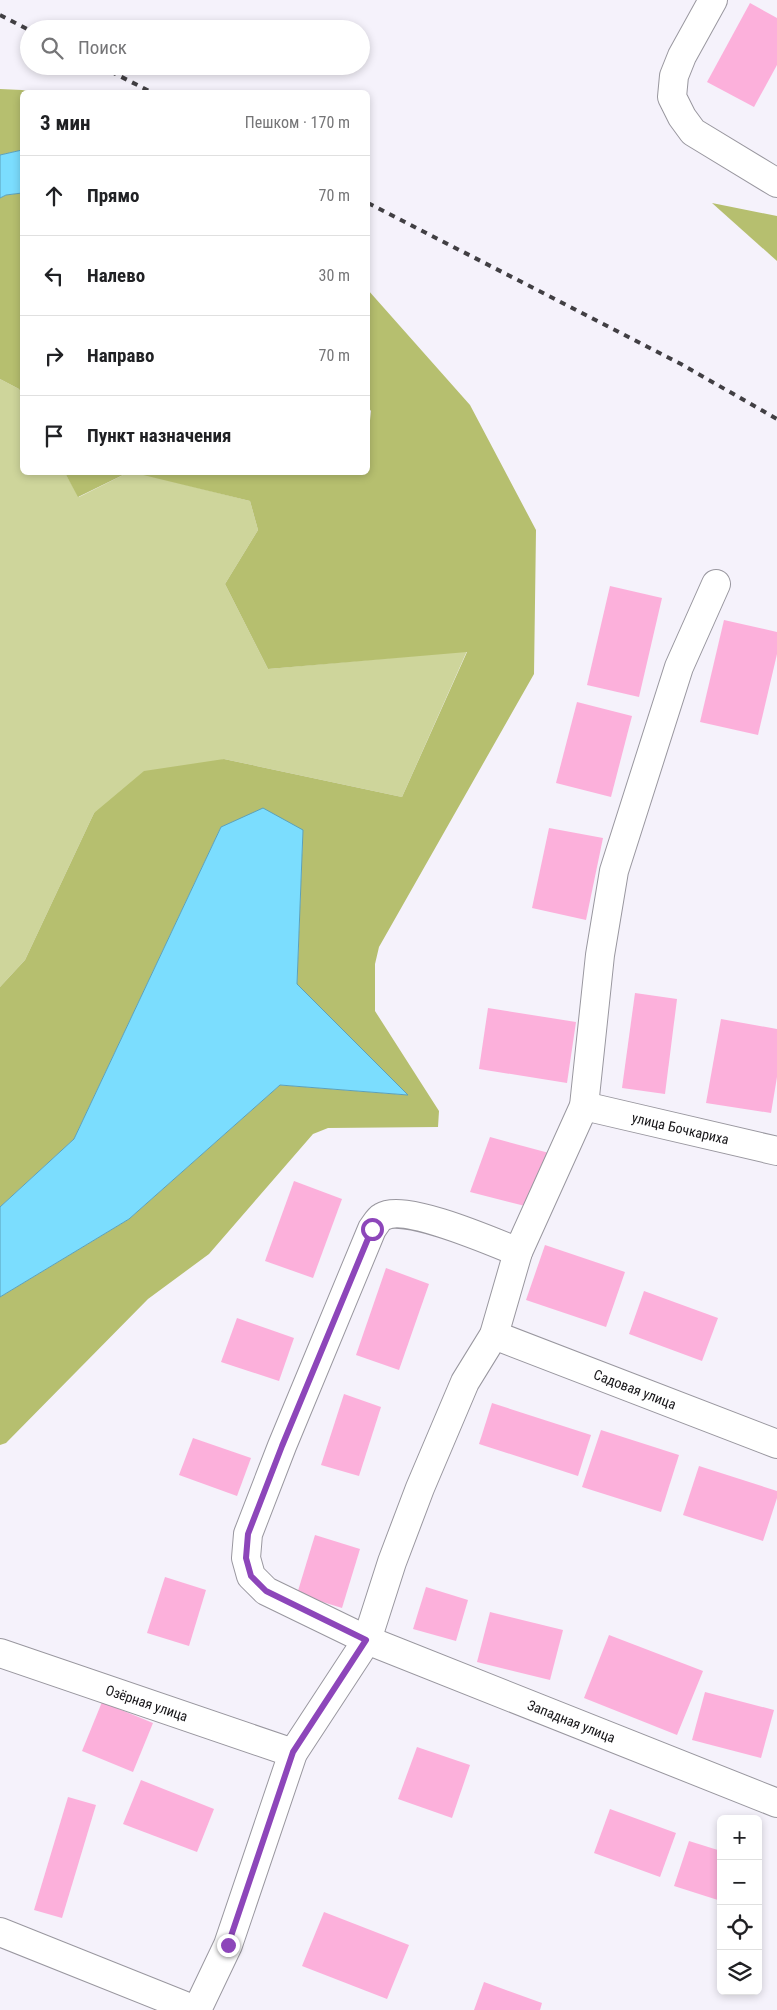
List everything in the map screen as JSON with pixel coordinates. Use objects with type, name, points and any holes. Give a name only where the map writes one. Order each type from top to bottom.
[{"type":"street","points":[[713,0],[682,56],[674,76],[672,97],[682,117],[693,132],[777,183]]},
{"type":"street","points":[[0,1932],[196,2010],[228,1945],[293,1752],[366,1640],[392,1562],[420,1488],[465,1382],[494,1335],[518,1252],[584,1106],[600,955],[614,870],[679,666],[716,584]]},
{"type":"street","name":"улица Бочкариха","points":[[584,1106],[777,1151]]},
{"type":"street","name":"Западная улица","points":[[518,1252],[453,1226],[401,1213],[382,1216],[372,1229],[282,1446],[248,1534],[246,1558],[251,1576],[266,1591],[366,1640],[777,1803]]},
{"type":"street","name":"Садовая улица","points":[[494,1335],[777,1444]]},
{"type":"street","name":"Озёрная улица","points":[[0,1653],[293,1752]]},
{"type":"green space","points":[[0,89],[22,90],[20,90],[20,150],[0,155]]},
{"type":"green space","points":[[20,193],[20,391],[0,379],[0,198],[6,195]]},
{"type":"green space","points":[[712,203],[777,216],[777,261]]},
{"type":"green space","points":[[370,292],[470,405],[536,530],[534,674],[379,947],[375,964],[375,1011],[439,1111],[438,1127],[328,1128],[313,1134],[209,1254],[148,1299],[6,1443],[0,1445],[0,1297],[129,1219],[280,1085],[407,1095],[297,984],[303,830],[221,827],[74,1139],[0,1207],[0,987],[25,960],[94,813],[144,771],[224,759],[402,797],[467,652],[268,669],[225,584],[258,530],[250,501],[143,475],[370,475]]},
{"type":"green space","points":[[0,379],[20,391],[20,475],[66,475],[79,497],[123,475],[147,475],[250,501],[258,530],[225,584],[268,669],[467,651],[402,797],[224,759],[94,813],[25,960],[0,987]]},
{"type":"green space","points":[[66,475],[123,475],[78,497]]},
{"type":"water","points":[[20,150],[20,193],[6,195],[0,198],[0,155]]},
{"type":"water","points":[[263,808],[303,830],[297,984],[408,1095],[280,1085],[129,1219],[0,1297],[0,1207],[74,1139],[221,827]]},
{"type":"building","points":[[750,3],[777,18],[777,65],[754,107],[707,82]]},
{"type":"building","points":[[610,586],[662,598],[639,697],[587,685]]},
{"type":"building","points":[[724,620],[777,632],[777,654],[758,735],[700,722]]},
{"type":"building","points":[[577,702],[632,716],[611,797],[556,783]]},
{"type":"building","points":[[549,828],[603,838],[586,920],[532,908]]},
{"type":"building","points":[[635,993],[677,999],[665,1094],[622,1088]]},
{"type":"building","points":[[488,1008],[576,1022],[567,1083],[479,1069]]},
{"type":"building","points":[[721,1019],[777,1029],[777,1077],[771,1113],[706,1103]]},
{"type":"building","points":[[490,1137],[549,1153],[525,1206],[470,1192]]},
{"type":"building","points":[[294,1181],[342,1199],[313,1278],[265,1261]]},
{"type":"building","points":[[545,1245],[625,1272],[606,1327],[526,1300]]},
{"type":"building","points":[[386,1268],[429,1284],[399,1370],[356,1355]]},
{"type":"building","points":[[644,1291],[718,1318],[702,1361],[629,1334]]},
{"type":"building","points":[[237,1318],[294,1338],[279,1381],[221,1362]]},
{"type":"building","points":[[344,1394],[381,1407],[359,1476],[321,1465]]},
{"type":"building","points":[[492,1403],[591,1435],[578,1476],[479,1444]]},
{"type":"building","points":[[601,1430],[679,1455],[661,1512],[582,1487]]},
{"type":"building","points":[[193,1438],[251,1458],[237,1496],[179,1475]]},
{"type":"building","points":[[699,1466],[777,1491],[777,1498],[763,1541],[683,1515]]},
{"type":"building","points":[[315,1535],[360,1549],[342,1608],[297,1594]]},
{"type":"building","points":[[165,1577],[206,1590],[189,1646],[147,1633]]},
{"type":"building","points":[[426,1587],[468,1600],[456,1641],[413,1629]]},
{"type":"building","points":[[490,1612],[563,1630],[550,1680],[477,1662]]},
{"type":"building","points":[[609,1635],[703,1671],[677,1735],[584,1698]]},
{"type":"building","points":[[705,1692],[774,1710],[761,1758],[692,1740]]},
{"type":"building","points":[[102,1702],[153,1723],[133,1772],[82,1751]]},
{"type":"building","points":[[417,1747],[470,1765],[452,1818],[398,1799]]},
{"type":"building","points":[[141,1780],[214,1809],[197,1852],[123,1824]]},
{"type":"building","points":[[68,1797],[96,1805],[62,1918],[34,1910]]},
{"type":"building","points":[[610,1809],[676,1833],[660,1877],[594,1853]]},
{"type":"building","points":[[689,1841],[717,1850],[717,1900],[674,1886]]},
{"type":"building","points":[[324,1912],[409,1945],[387,1999],[302,1966]]},
{"type":"building","points":[[484,1982],[542,2003],[540,2010],[474,2010]]},
{"type":"railway","points":[[0,15],[20,25]]},
{"type":"railway","points":[[118,75],[147,90]]},
{"type":"railway","points":[[370,204],[681,364],[777,419]]},
{"type":"route","points":[[228,1945],[293,1752],[366,1640],[266,1591],[251,1576],[246,1558],[248,1534],[282,1446],[372,1229]]}]
